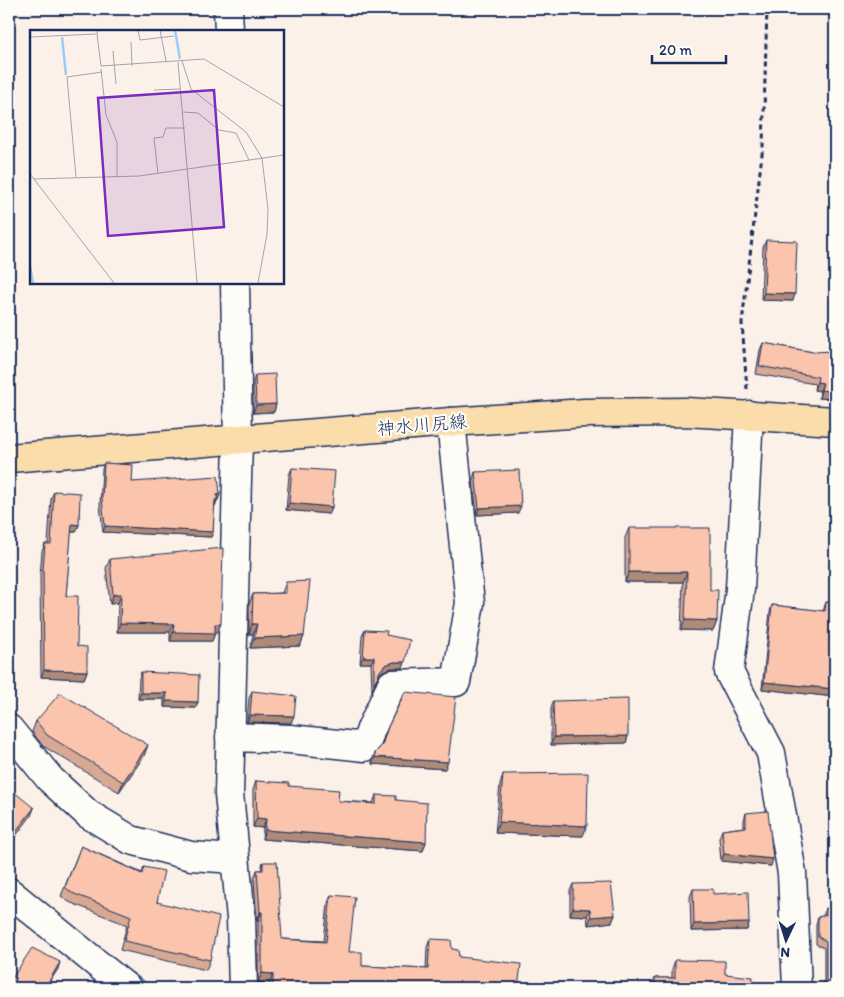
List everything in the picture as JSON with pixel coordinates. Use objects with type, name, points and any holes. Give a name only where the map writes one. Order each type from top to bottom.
[{"type":"main road","name":"神水川尻線","points":[[9,458],[585,413],[686,412],[835,420]]},
{"type":"street","points":[[228,9],[229,30]]},
{"type":"street","points":[[236,284],[238,440],[229,794],[241,918],[244,988]]},
{"type":"street","points":[[749,415],[740,589],[729,672],[771,753],[792,873],[797,988]]},
{"type":"street","points":[[230,737],[290,739],[365,747],[392,684],[456,682],[470,603],[451,422]]},
{"type":"street","points":[[9,729],[50,779],[88,814],[131,840],[191,856],[235,859]]},
{"type":"street","points":[[9,892],[127,988]]},
{"type":"path","points":[[749,415],[742,323],[763,146],[767,9]]},
{"type":"building","points":[[766,240],[797,241],[795,294],[764,293]]},
{"type":"building","points":[[763,343],[813,352],[835,351],[835,392],[821,390],[823,383],[817,382],[818,377],[759,366]]},
{"type":"building","points":[[275,374],[276,404],[256,405],[255,375]]},
{"type":"building","points":[[104,463],[133,465],[132,482],[218,476],[220,494],[217,495],[217,500],[215,500],[213,532],[105,526],[102,499]]},
{"type":"building","points":[[292,468],[335,471],[332,507],[289,503]]},
{"type":"building","points":[[519,470],[521,506],[479,508],[475,472]]},
{"type":"building","points":[[54,491],[80,493],[79,525],[72,524],[66,596],[78,596],[77,646],[87,647],[87,671],[44,670],[43,569],[45,544],[51,544]]},
{"type":"building","points":[[629,528],[710,528],[710,590],[718,590],[717,621],[685,620],[687,572],[629,572]]},
{"type":"building","points":[[223,548],[221,624],[215,624],[215,633],[173,632],[174,624],[120,623],[121,594],[113,595],[110,559]]},
{"type":"building","points":[[310,581],[304,636],[254,638],[257,624],[252,624],[253,594],[286,593],[286,582]]},
{"type":"building","points":[[826,602],[835,603],[835,689],[764,682],[772,605],[825,611]]},
{"type":"building","points":[[365,630],[387,631],[386,635],[410,640],[405,662],[394,662],[385,665],[374,684],[374,657],[363,657]]},
{"type":"building","points":[[141,672],[199,675],[198,702],[166,701],[167,693],[141,693]]},
{"type":"building","points":[[252,691],[296,696],[294,716],[250,715]]},
{"type":"building","points":[[405,692],[456,697],[448,762],[375,757],[375,753],[382,745],[388,727]]},
{"type":"building","points":[[60,693],[148,745],[123,782],[47,735],[36,721]]},
{"type":"building","points":[[628,699],[628,736],[554,737],[553,701]]},
{"type":"building","points":[[588,773],[587,826],[499,822],[503,774]]},
{"type":"building","points":[[256,781],[289,783],[289,786],[339,790],[338,801],[376,804],[376,795],[396,796],[396,800],[427,803],[426,842],[265,830],[266,819],[257,818]]},
{"type":"building","points":[[9,788],[34,808],[9,840]]},
{"type":"building","points":[[768,811],[773,859],[724,854],[722,830],[746,827],[746,813]]},
{"type":"building","points":[[81,846],[142,874],[144,867],[164,871],[157,902],[219,917],[210,960],[124,941],[131,916],[72,893],[65,887]]},
{"type":"building","points":[[263,862],[277,862],[282,939],[326,942],[331,895],[355,897],[349,952],[362,952],[362,966],[428,969],[430,939],[451,940],[452,949],[458,950],[459,957],[521,964],[518,988],[273,988],[273,974],[262,973],[262,912],[260,912],[257,870],[263,870]]},
{"type":"building","points":[[611,883],[615,915],[591,917],[590,909],[573,908],[573,884]]},
{"type":"building","points":[[693,889],[713,889],[713,894],[748,892],[749,923],[694,924]]},
{"type":"building","points":[[826,908],[835,908],[835,988],[818,988],[818,984],[826,984],[826,941],[818,937],[818,917],[826,915]]},
{"type":"building","points":[[32,948],[60,962],[48,983],[62,988],[9,988],[9,983]]},
{"type":"building","points":[[675,960],[725,961],[725,974],[753,977],[752,988],[655,988],[655,978],[675,978]]},
{"type":"waterway","points":[[131,976],[148,988]]}]
